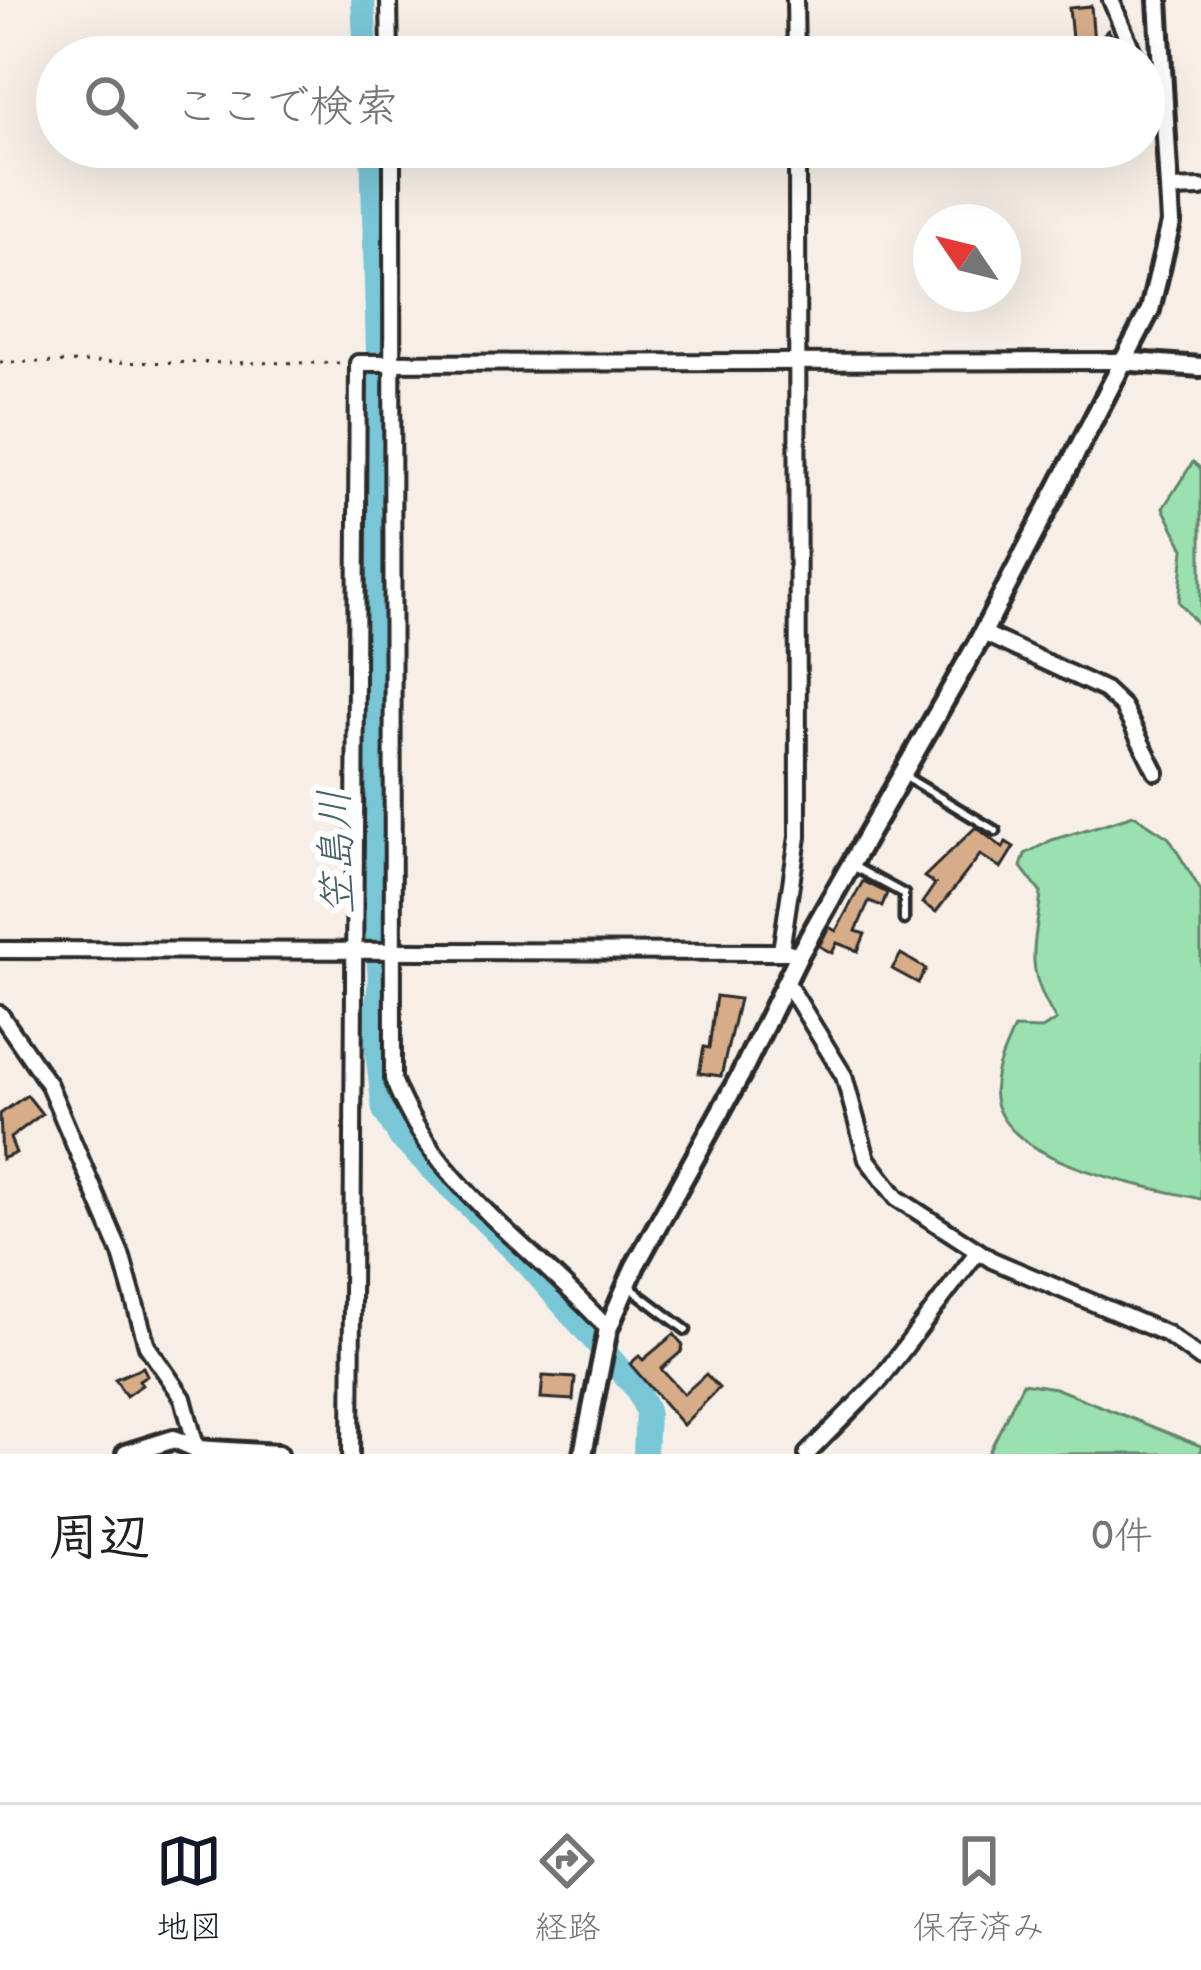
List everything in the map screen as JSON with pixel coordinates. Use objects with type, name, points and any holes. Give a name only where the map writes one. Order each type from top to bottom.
[{"type":"street","points":[[389,0],[390,36]]},
{"type":"street","points":[[795,0],[796,36]]},
{"type":"street","points":[[1111,0],[1126,36]]},
{"type":"street","points":[[1158,0],[1160,36]]},
{"type":"street","points":[[583,1454],[608,1329],[627,1285],[800,952],[982,633],[1150,310],[1164,271],[1170,189],[1165,127]]},
{"type":"street","points":[[392,168],[396,364],[392,1079],[403,1107],[456,1181],[608,1329]]},
{"type":"street","points":[[781,951],[798,837],[797,168]]},
{"type":"street","points":[[1170,189],[1201,188]]},
{"type":"street","points":[[351,1454],[358,363],[1120,361],[1201,367]]},
{"type":"street","points":[[982,633],[1105,690],[1123,707],[1156,772]]},
{"type":"street","points":[[0,950],[800,952]]},
{"type":"street","points":[[787,982],[844,1076],[858,1138],[880,1181],[978,1251],[1167,1334],[1201,1360]]},
{"type":"street","points":[[0,1014],[49,1085],[121,1255],[142,1333],[183,1398],[198,1452]]},
{"type":"street","points":[[807,1454],[880,1380],[978,1251]]},
{"type":"street","points":[[127,1454],[174,1439],[198,1452],[278,1454]]},
{"type":"lane","points":[[902,774],[995,831]]},
{"type":"lane","points":[[850,865],[904,894],[904,920]]},
{"type":"lane","points":[[627,1285],[686,1330]]},
{"type":"path","points":[[0,362],[358,363]]},
{"type":"green space","points":[[1193,462],[1201,469],[1201,628],[1179,602],[1184,549],[1163,508]]},
{"type":"green space","points":[[1134,815],[1169,838],[1201,891],[1201,1199],[1058,1160],[1011,1129],[995,1099],[998,1067],[1014,1028],[1042,1029],[1056,1020],[1035,971],[1041,893],[1021,867],[1025,854],[1052,840]]},
{"type":"green space","points":[[1023,1383],[1055,1388],[1201,1446],[1201,1454],[988,1454]]},
{"type":"building","points":[[1091,6],[1093,36],[1072,36],[1069,8]]},
{"type":"building","points":[[976,827],[1003,848],[1006,842],[1014,847],[1001,868],[980,855],[936,912],[922,903],[935,884],[924,877]]},
{"type":"building","points":[[863,881],[887,893],[882,906],[869,901],[856,931],[865,934],[858,951],[837,943],[832,953],[819,946],[829,927],[836,931]]},
{"type":"building","points":[[901,954],[926,969],[918,983],[892,969]]},
{"type":"building","points":[[716,996],[739,999],[721,1076],[699,1073],[704,1047],[709,1048]]},
{"type":"building","points":[[27,1095],[42,1114],[10,1138],[16,1153],[2,1159],[0,1114]]},
{"type":"building","points":[[674,1334],[683,1345],[681,1352],[661,1369],[684,1394],[706,1374],[719,1388],[683,1425],[630,1364],[639,1356],[643,1360]]},
{"type":"building","points":[[143,1367],[147,1375],[139,1380],[142,1385],[126,1396],[115,1379]]},
{"type":"building","points":[[543,1376],[575,1378],[573,1400],[541,1398]]},
{"type":"waterway","name":"笠島川","points":[[363,0],[365,36]]},
{"type":"waterway","name":"笠島川","points":[[373,168],[379,386],[372,475],[377,667],[372,867],[380,982],[374,1026],[384,1110],[400,1137],[528,1264],[637,1389],[647,1411],[645,1454]]}]
